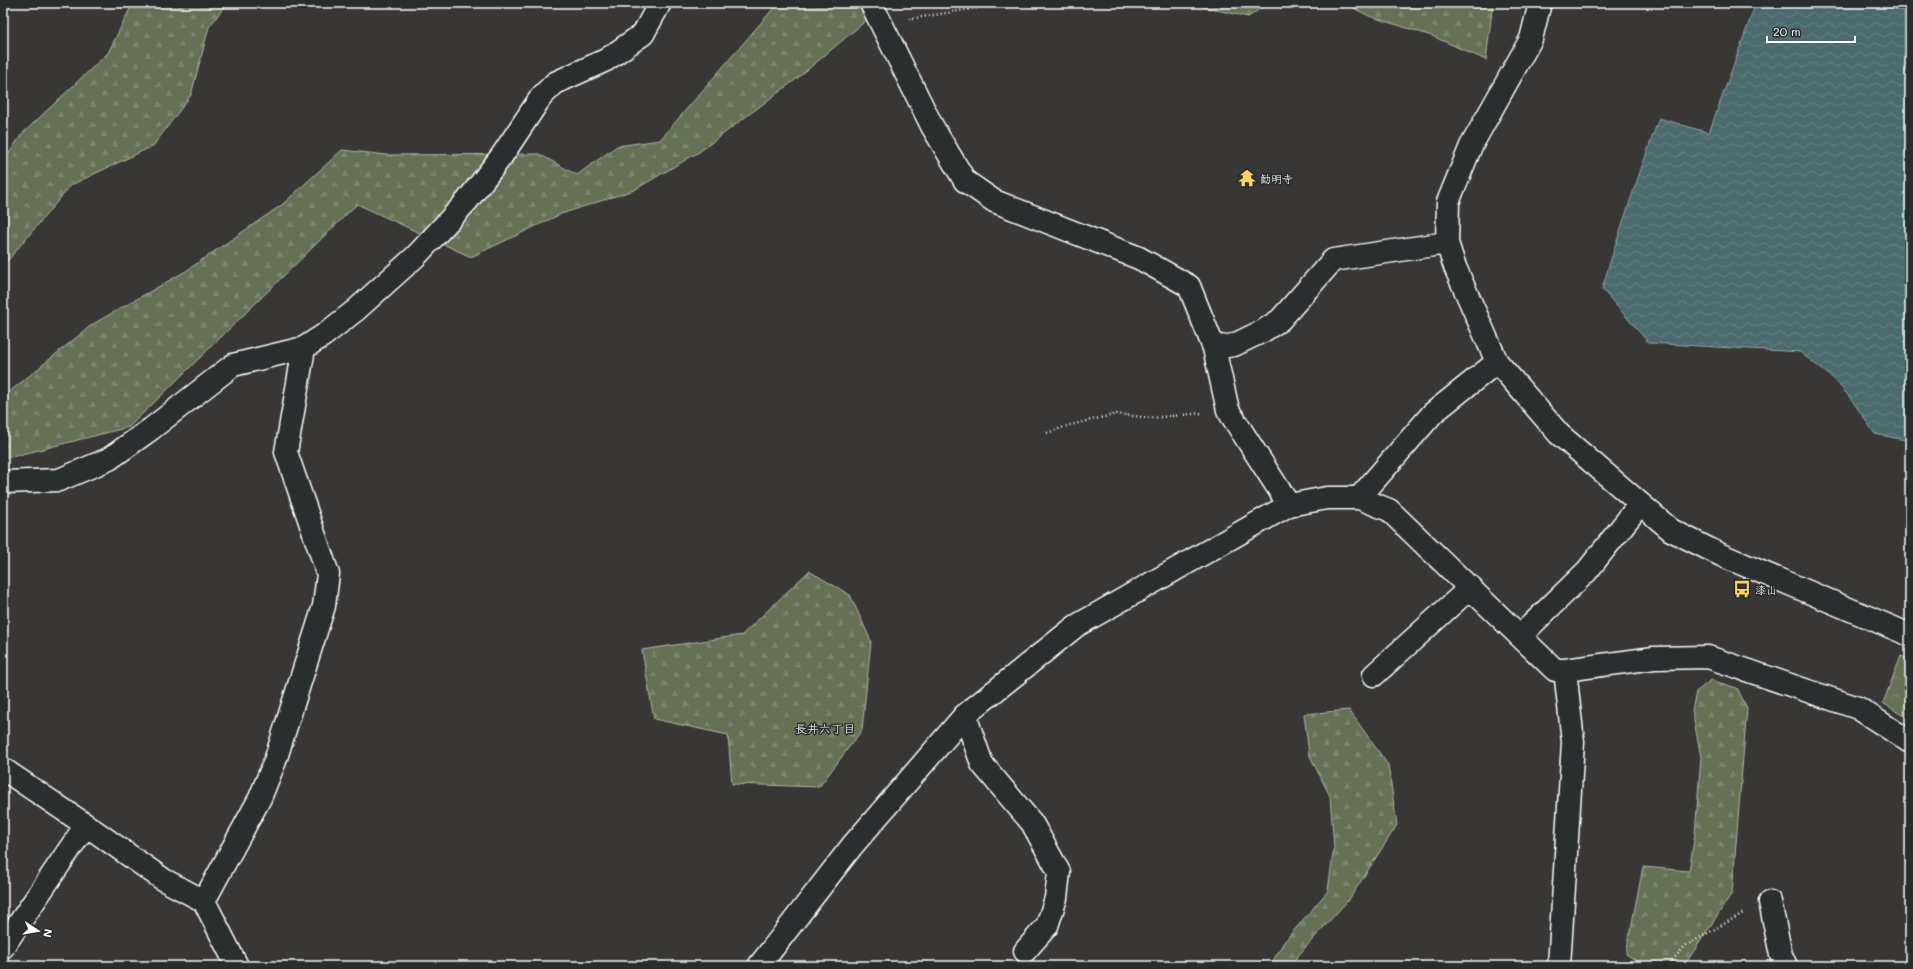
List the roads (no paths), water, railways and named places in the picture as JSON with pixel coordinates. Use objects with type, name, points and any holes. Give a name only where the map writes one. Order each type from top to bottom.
[{"type":"street","points":[[3,482],[59,480],[109,459],[151,429],[233,364],[304,348],[356,310],[416,256],[466,201],[501,157],[541,97],[554,83],[606,60],[643,34],[660,3]]},
{"type":"street","points":[[871,3],[880,24],[932,126],[965,181],[994,201],[1139,258],[1189,286],[1214,348],[1228,410],[1289,505]]},
{"type":"street","points":[[1540,3],[1531,39],[1471,146],[1448,202],[1447,243],[1455,267],[1497,362],[1558,434],[1671,530],[1708,548],[1910,635]]},
{"type":"street","points":[[1214,348],[1234,345],[1263,331],[1280,320],[1333,260],[1447,243]]},
{"type":"street","points":[[204,901],[260,798],[275,761],[324,606],[328,574],[286,452],[304,348]]},
{"type":"street","points":[[1359,498],[1433,413],[1497,362]]},
{"type":"street","points":[[759,966],[852,846],[965,715],[1076,626],[1289,505],[1326,498],[1359,498],[1389,510],[1471,587],[1555,670],[1654,658],[1708,657],[1858,708],[1910,742]]},
{"type":"street","points":[[1520,636],[1588,571],[1640,504]]},
{"type":"street","points":[[1374,675],[1471,587]]},
{"type":"street","points":[[1559,966],[1572,742],[1564,670]]},
{"type":"street","points":[[965,715],[982,764],[1032,823],[1059,872],[1056,898],[1048,926],[1025,951]]},
{"type":"street","points":[[3,769],[164,880],[204,901],[236,966]]},
{"type":"street","points":[[3,947],[86,825]]},
{"type":"street","points":[[1770,902],[1781,955],[1786,966]]},
{"type":"water","points":[[1756,3],[1890,3],[1889,7],[1910,13],[1910,441],[1875,434],[1851,399],[1834,379],[1800,352],[1649,343],[1602,289],[1622,224],[1659,118],[1709,133]]},
{"type":"place","name":"勧明寺","points":[[1247,178]]},
{"type":"place","name":"漆山","points":[[1742,589]]},
{"type":"district","name":"長井六丁目","points":[[825,728]]}]
